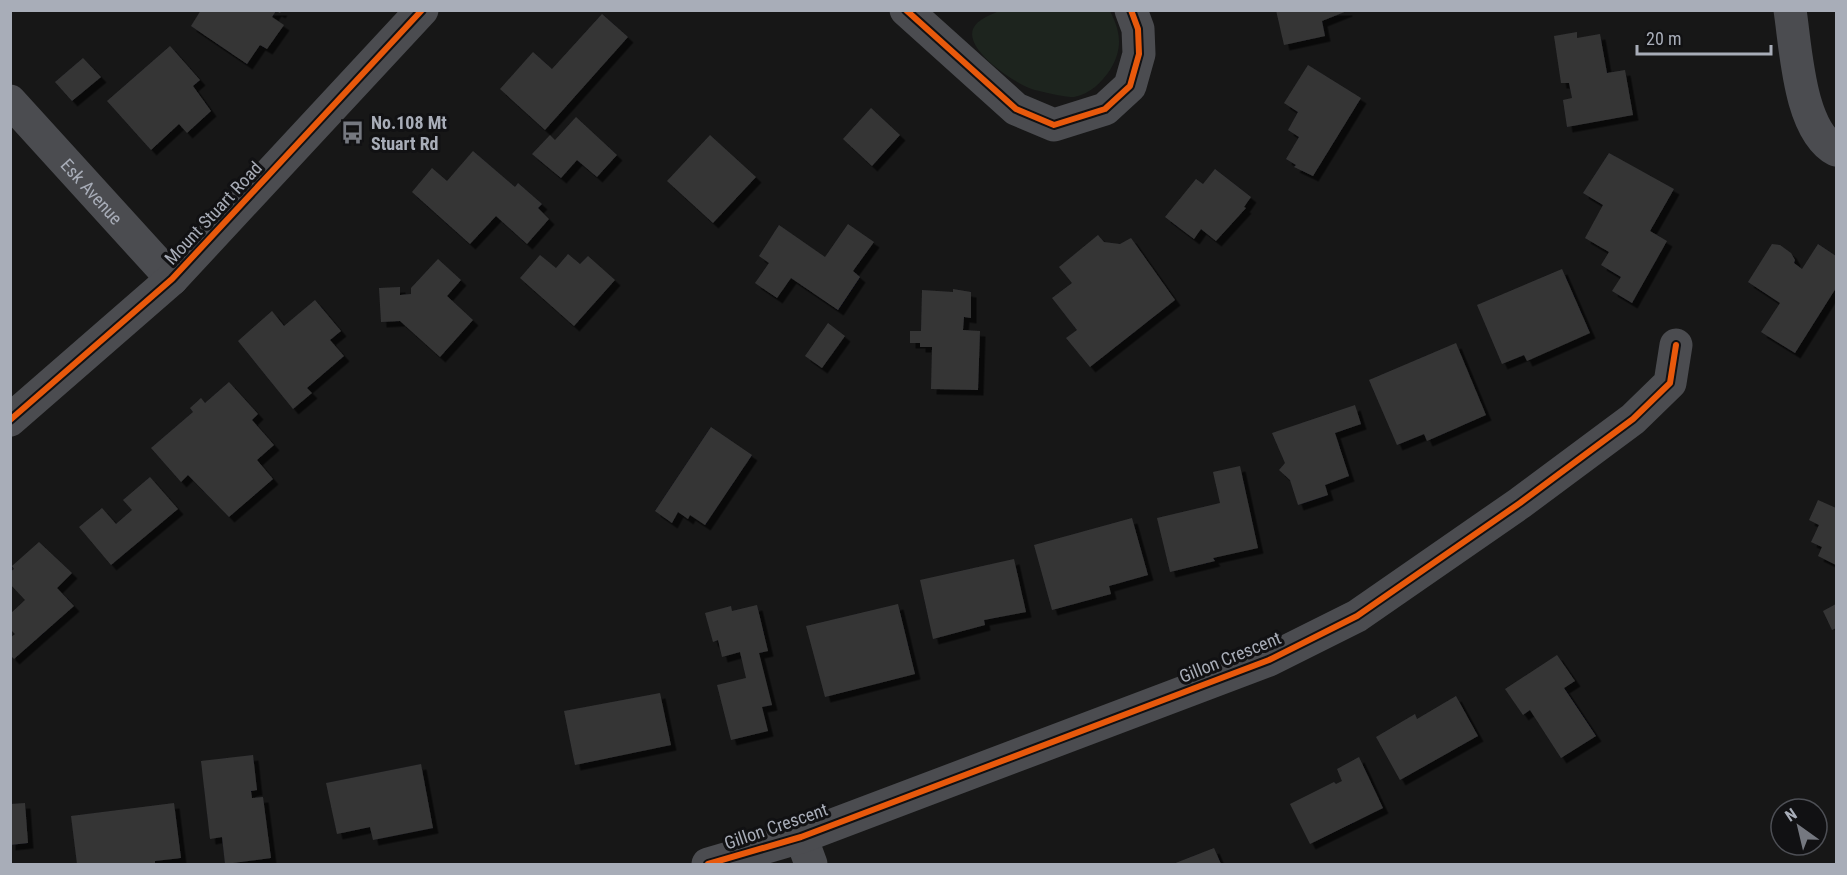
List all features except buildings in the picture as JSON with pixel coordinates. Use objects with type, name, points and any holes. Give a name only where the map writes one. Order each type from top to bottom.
[{"type":"street","name":"Mount Stuart Road","points":[[10,420],[172,279],[422,10]]},
{"type":"street","points":[[906,10],[1016,109],[1054,125],[1105,109],[1130,86],[1139,54],[1138,28],[1131,10]]},
{"type":"street","points":[[1790,10],[1804,103],[1828,146],[1836,150]]},
{"type":"street","name":"Esk Avenue","points":[[10,101],[172,279]]},
{"type":"street","name":"Gillon Crescent","points":[[708,864],[806,851],[1269,660],[1357,616],[1520,503],[1634,419],[1670,383],[1676,345]]},
{"type":"shaded area","points":[[999,11],[1110,11],[1118,33],[1117,55],[1107,74],[1099,83],[1080,95],[1065,96],[1029,88],[992,64],[976,46],[972,37],[973,29],[978,23]]},
{"type":"cycle path","points":[[10,420],[172,279],[422,10]]},
{"type":"cycle path","points":[[906,10],[1016,109],[1054,125],[1105,109],[1130,86],[1139,54],[1138,29],[1131,10]]},
{"type":"cycle path","points":[[708,864],[801,837],[1269,660],[1357,616],[1520,503],[1633,419],[1670,383],[1676,345]]},
{"type":"place","name":"No.108 Mt Stuart Rd","points":[[353,132]]}]
